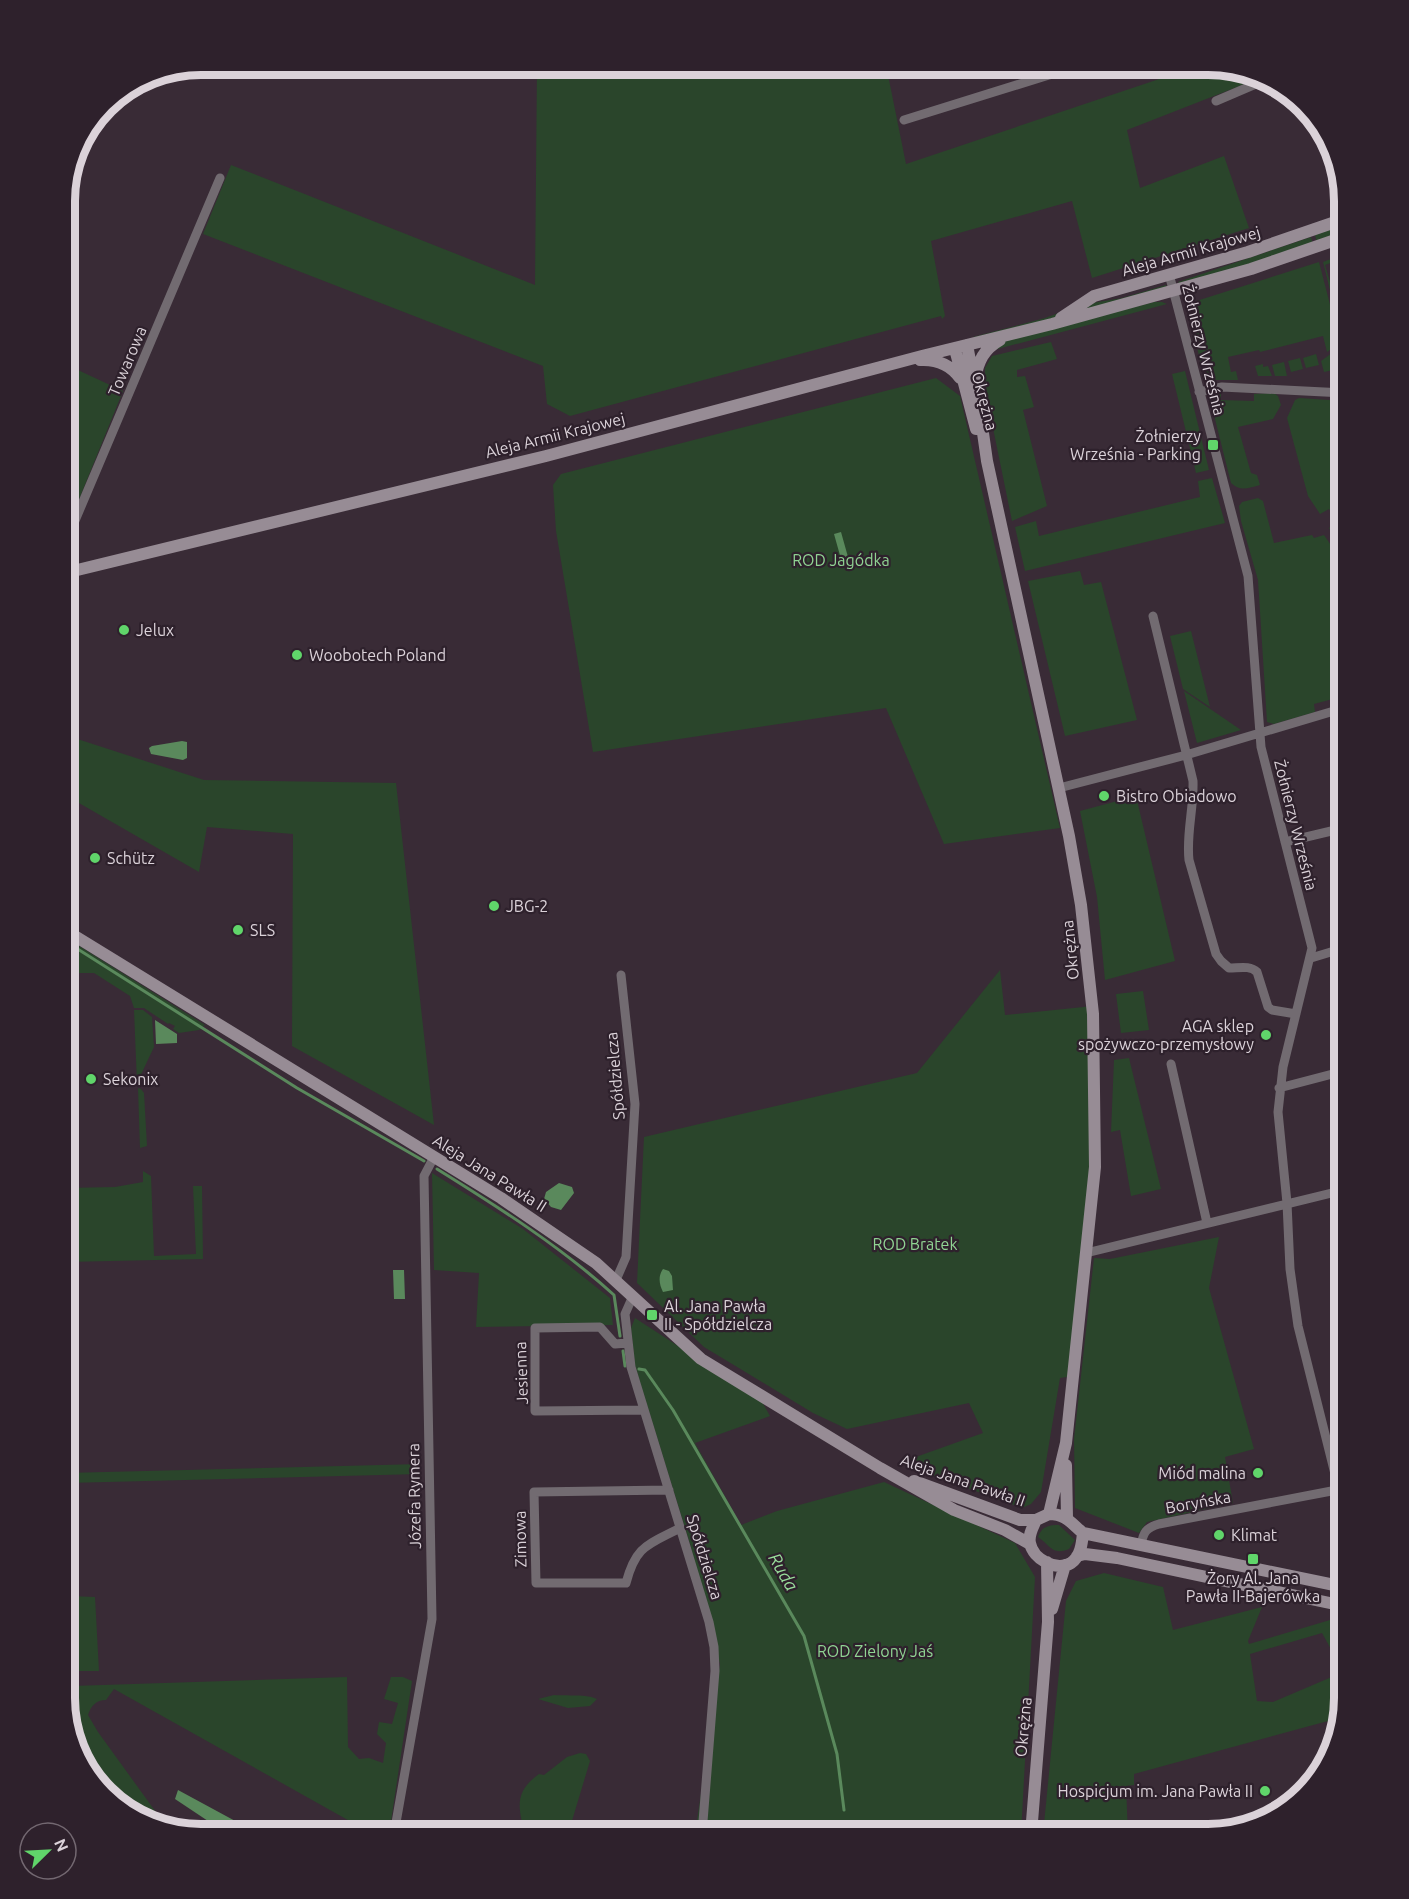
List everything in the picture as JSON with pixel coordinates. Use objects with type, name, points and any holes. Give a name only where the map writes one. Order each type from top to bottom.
[{"type":"street","points":[[904,120],[1049,75]]},
{"type":"street","points":[[1216,100],[1254,84]]},
{"type":"street","name":"Towarowa","points":[[75,521],[220,178]]},
{"type":"street","name":"Aleja Armii Krajowej","points":[[1052,324],[1094,296],[1270,245],[1334,223]]},
{"type":"street","name":"Aleja Armii Krajowej","points":[[75,571],[546,456],[1052,324],[1251,269],[1334,240]]},
{"type":"street","name":"Żołnierzy Września","points":[[1169,274],[1248,576],[1264,759],[1312,948],[1279,1088],[1278,1112],[1287,1203],[1290,1269],[1298,1326],[1334,1460]]},
{"type":"street","points":[[904,361],[927,360],[945,364],[968,384],[984,353],[994,343],[1009,335]]},
{"type":"street","name":"Okrężna","points":[[961,347],[968,384],[980,412],[987,461],[1059,788],[1082,905],[1093,1014],[1095,1167],[1066,1443],[1049,1514]]},
{"type":"street","points":[[1199,392],[1222,387],[1334,393]]},
{"type":"street","points":[[1153,616],[1193,781],[1188,844],[1189,860],[1216,954],[1229,968],[1248,967],[1257,972],[1268,1007],[1272,1010],[1296,1014]]},
{"type":"street","points":[[1059,788],[1186,755],[1334,711]]},
{"type":"street","points":[[1285,842],[1334,830]]},
{"type":"street","name":"Aleja Jana Pawła II","points":[[75,936],[566,1240],[616,1280],[701,1359],[880,1468],[954,1510],[1005,1530],[1030,1544]]},
{"type":"street","points":[[1311,958],[1334,951]]},
{"type":"street","name":"Spółdzielcza","points":[[616,1280],[626,1257],[635,1104],[621,975]]},
{"type":"street","points":[[1171,1064],[1207,1223]]},
{"type":"street","points":[[1279,1088],[1334,1074]]},
{"type":"street","name":"Józefa Rymera","points":[[396,1824],[432,1619],[424,1176],[434,1157]]},
{"type":"street","points":[[1086,1253],[1334,1192]]},
{"type":"street","name":"Spółdzielcza","points":[[633,1296],[625,1314],[631,1367],[709,1622],[714,1647],[703,1824]]},
{"type":"street","name":"Jesienna","points":[[627,1343],[615,1344],[600,1327],[535,1328],[535,1411],[644,1410]]},
{"type":"street","name":"Okrężna","points":[[1066,1443],[1068,1518]]},
{"type":"street","name":"Aleja Jana Pawła II","points":[[880,1468],[1020,1520],[1036,1520]]},
{"type":"street","name":"Zimowa","points":[[669,1490],[534,1492],[536,1583],[626,1583],[632,1561],[645,1546],[680,1528]]},
{"type":"street","name":"Boryńska","points":[[1140,1546],[1144,1531],[1148,1527],[1334,1491]]},
{"type":"street","points":[[1083,1533],[1082,1545],[1077,1556],[1065,1565],[1047,1562],[1036,1554],[1030,1544],[1036,1520],[1049,1514],[1059,1515],[1068,1518],[1083,1533],[1334,1585]]},
{"type":"street","points":[[1077,1556],[1085,1554],[1117,1558],[1334,1604]]},
{"type":"street","name":"Okrężna","points":[[1032,1824],[1048,1622],[1047,1562]]},
{"type":"street","name":"Okrężna","points":[[1048,1622],[1065,1565]]},
{"type":"green space","points":[[537,75],[888,75],[906,164],[1171,75],[1216,75],[1249,82],[1127,130],[1140,188],[1224,156],[1249,228],[1092,278],[1072,201],[931,241],[945,316],[942,319],[941,316],[570,416],[547,404],[543,366],[203,234],[231,165],[535,285]]},
{"type":"green space","points":[[1334,228],[1334,237],[1317,243],[1315,235]]},
{"type":"green space","points":[[1311,237],[1313,244],[1262,261],[1180,284],[1178,282]]},
{"type":"green space","points":[[1334,258],[1334,262],[1325,265],[1334,296],[1334,306],[1323,262]]},
{"type":"green space","points":[[1319,262],[1334,320],[1334,347],[1327,352],[1323,336],[1260,352],[1259,350],[1228,357],[1231,372],[1236,371],[1238,380],[1207,380],[1188,312],[1187,306],[1190,303]]},
{"type":"green space","points":[[1166,285],[1167,288],[975,340],[973,337],[1045,318],[1080,305],[1122,298]]},
{"type":"green space","points":[[1154,302],[1167,304],[994,350],[1008,340]]},
{"type":"green space","points":[[1051,342],[1057,359],[1017,370],[1017,377],[1025,376],[1034,407],[1023,410],[1047,506],[1012,521],[985,389],[985,368],[992,356]]},
{"type":"green space","points":[[1334,351],[1334,374],[1333,370],[1324,372],[1321,361]]},
{"type":"green space","points":[[1316,354],[1319,365],[1306,368],[1303,358]]},
{"type":"green space","points":[[1300,358],[1303,369],[1291,372],[1288,361]]},
{"type":"green space","points":[[1284,362],[1287,376],[1275,376],[1272,365]]},
{"type":"green space","points":[[1263,364],[1263,367],[1268,366],[1272,376],[1258,376],[1255,366]]},
{"type":"green space","points":[[75,369],[123,391],[75,509]]},
{"type":"green space","points":[[1185,371],[1209,470],[1196,473],[1172,374]]},
{"type":"green space","name":"ROD Jagódka","points":[[936,378],[960,396],[1060,828],[944,844],[886,708],[593,752],[556,531],[553,485],[561,474]]},
{"type":"green space","points":[[1221,393],[1221,400],[1254,401],[1254,394],[1274,393],[1278,396],[1281,405],[1273,419],[1238,427],[1251,473],[1257,475],[1260,485],[1241,488],[1231,483],[1211,403],[1213,400],[1211,395]]},
{"type":"green space","points":[[1299,398],[1334,400],[1334,517],[1329,509],[1320,514],[1308,496],[1287,418],[1295,400]]},
{"type":"green space","points":[[1212,478],[1225,523],[1025,571],[1015,527],[1036,521],[1039,536],[1200,497],[1198,481]]},
{"type":"green space","points":[[1258,498],[1263,501],[1274,543],[1312,535],[1314,538],[1324,535],[1334,550],[1334,699],[1314,704],[1315,712],[1274,724],[1267,722],[1258,580],[1241,521],[1239,506],[1242,502]]},
{"type":"green space","points":[[1334,524],[1334,534],[1333,534],[1329,528]]},
{"type":"green space","points":[[1080,571],[1084,585],[1101,582],[1137,720],[1065,736],[1028,581]]},
{"type":"green space","points":[[1191,631],[1210,707],[1183,689],[1170,636]]},
{"type":"green space","points":[[1184,691],[1241,730],[1197,743]]},
{"type":"green space","points":[[75,738],[204,780],[396,783],[434,1125],[292,1046],[293,834],[207,827],[199,872],[75,801]]},
{"type":"green space","points":[[1136,796],[1175,961],[1105,980],[1097,897],[1080,811]]},
{"type":"green space","points":[[75,943],[205,1025],[199,1030],[179,1033],[173,1029],[175,1026],[144,1008],[134,1008],[130,996],[94,973],[75,973]]},
{"type":"green space","name":"ROD Bratek","points":[[1000,970],[1005,1015],[1093,1006],[1095,1167],[1074,1376],[1060,1378],[1041,1492],[1031,1504],[1022,1508],[899,1463],[983,1433],[969,1403],[847,1429],[813,1413],[704,1347],[637,1283],[644,1137],[917,1073]]},
{"type":"green space","points":[[1143,991],[1149,1030],[1121,1033],[1116,994]]},
{"type":"green space","points":[[134,1010],[143,1010],[152,1017],[154,1047],[137,1083]]},
{"type":"green space","points":[[1129,1058],[1161,1189],[1131,1196],[1120,1130],[1111,1132],[1114,1060]]},
{"type":"green space","points":[[138,1088],[144,1093],[147,1146],[140,1148]]},
{"type":"green space","points":[[143,1171],[151,1176],[154,1256],[196,1254],[193,1186],[202,1186],[203,1259],[75,1262],[75,1188],[115,1187],[143,1182]]},
{"type":"green space","points":[[432,1173],[523,1229],[610,1298],[613,1325],[476,1327],[479,1273],[434,1270]]},
{"type":"green space","points":[[1219,1237],[1209,1288],[1254,1449],[1225,1457],[1233,1503],[1147,1522],[1139,1533],[1075,1508],[1074,1439],[1094,1258],[1110,1259]]},
{"type":"green space","name":"ROD Zielony Jaś","points":[[635,1318],[761,1400],[770,1416],[695,1443],[741,1525],[777,1511],[884,1482],[1015,1543],[1035,1577],[1022,1824],[696,1824],[720,1664],[690,1544],[635,1366],[631,1328]]},
{"type":"green space","points":[[420,1464],[420,1474],[75,1483],[75,1473]]},
{"type":"green space","points":[[1059,1525],[1075,1540],[1069,1549],[1063,1551],[1052,1549],[1038,1537],[1046,1527]]},
{"type":"green space","points":[[1104,1573],[1163,1587],[1173,1630],[1262,1607],[1248,1641],[1249,1644],[1330,1620],[1332,1651],[1322,1633],[1250,1654],[1257,1701],[1273,1702],[1334,1676],[1332,1720],[1134,1774],[1134,1785],[1126,1786],[1128,1824],[1044,1824],[1066,1601],[1076,1581]]},
{"type":"green space","points":[[75,1596],[95,1597],[99,1671],[79,1671],[75,1664]]},
{"type":"green space","points":[[347,1677],[348,1747],[359,1759],[369,1758],[383,1763],[386,1743],[377,1734],[379,1722],[392,1724],[398,1703],[384,1699],[391,1677],[403,1677],[412,1681],[391,1824],[355,1824],[114,1689],[106,1700],[94,1704],[88,1715],[159,1817],[124,1798],[101,1775],[79,1731],[75,1686]]},
{"type":"green space","points":[[554,1695],[597,1699],[590,1706],[568,1708],[538,1699]]},
{"type":"green space","points":[[580,1753],[586,1754],[590,1761],[571,1824],[523,1824],[520,1801],[525,1787],[539,1774],[544,1775],[567,1757]]},
{"type":"shaded area","points":[[841,532],[848,557],[841,559],[834,534]]},
{"type":"shaded area","points":[[187,742],[187,758],[183,760],[151,754],[149,748],[152,746]]},
{"type":"shaded area","points":[[155,1020],[177,1034],[177,1043],[156,1044]]},
{"type":"shaded area","points":[[559,1183],[572,1187],[574,1193],[561,1210],[551,1207],[544,1199],[546,1192]]},
{"type":"shaded area","points":[[663,1269],[669,1271],[672,1276],[673,1290],[663,1292],[660,1274]]},
{"type":"shaded area","points":[[393,1270],[404,1270],[405,1299],[394,1299]]},
{"type":"shaded area","points":[[178,1790],[241,1824],[213,1824],[175,1799]]},
{"type":"waterway","points":[[75,947],[297,1088],[424,1161]]},
{"type":"waterway","points":[[437,1169],[550,1244],[614,1295],[620,1336]]},
{"type":"waterway","points":[[623,1351],[625,1366]]},
{"type":"waterway","name":"Ruda","points":[[639,1369],[645,1370],[673,1410],[804,1636],[837,1754],[844,1810]]},
{"type":"place","name":"Żołnierzy Września - Parking","points":[[1213,445]]},
{"type":"place","name":"Jelux","points":[[124,630]]},
{"type":"place","name":"Woobotech Poland","points":[[297,655]]},
{"type":"place","name":"Bistro Obiadowo","points":[[1104,796]]},
{"type":"place","name":"Schütz","points":[[95,858]]},
{"type":"place","name":"JBG-2","points":[[494,906]]},
{"type":"place","name":"SLS","points":[[238,930]]},
{"type":"place","name":"AGA sklep spożywczo-przemysłowy","points":[[1266,1035]]},
{"type":"place","name":"Sekonix","points":[[91,1079]]},
{"type":"place","name":"Al. Jana Pawła II - Spółdzielcza","points":[[652,1315]]},
{"type":"place","name":"Miód malina","points":[[1258,1473]]},
{"type":"place","name":"Klimat","points":[[1219,1535]]},
{"type":"place","name":"Żory Al. Jana Pawła II-Bajerówka","points":[[1253,1559]]},
{"type":"place","name":"Hospicjum im. Jana Pawła II","points":[[1265,1791]]}]
